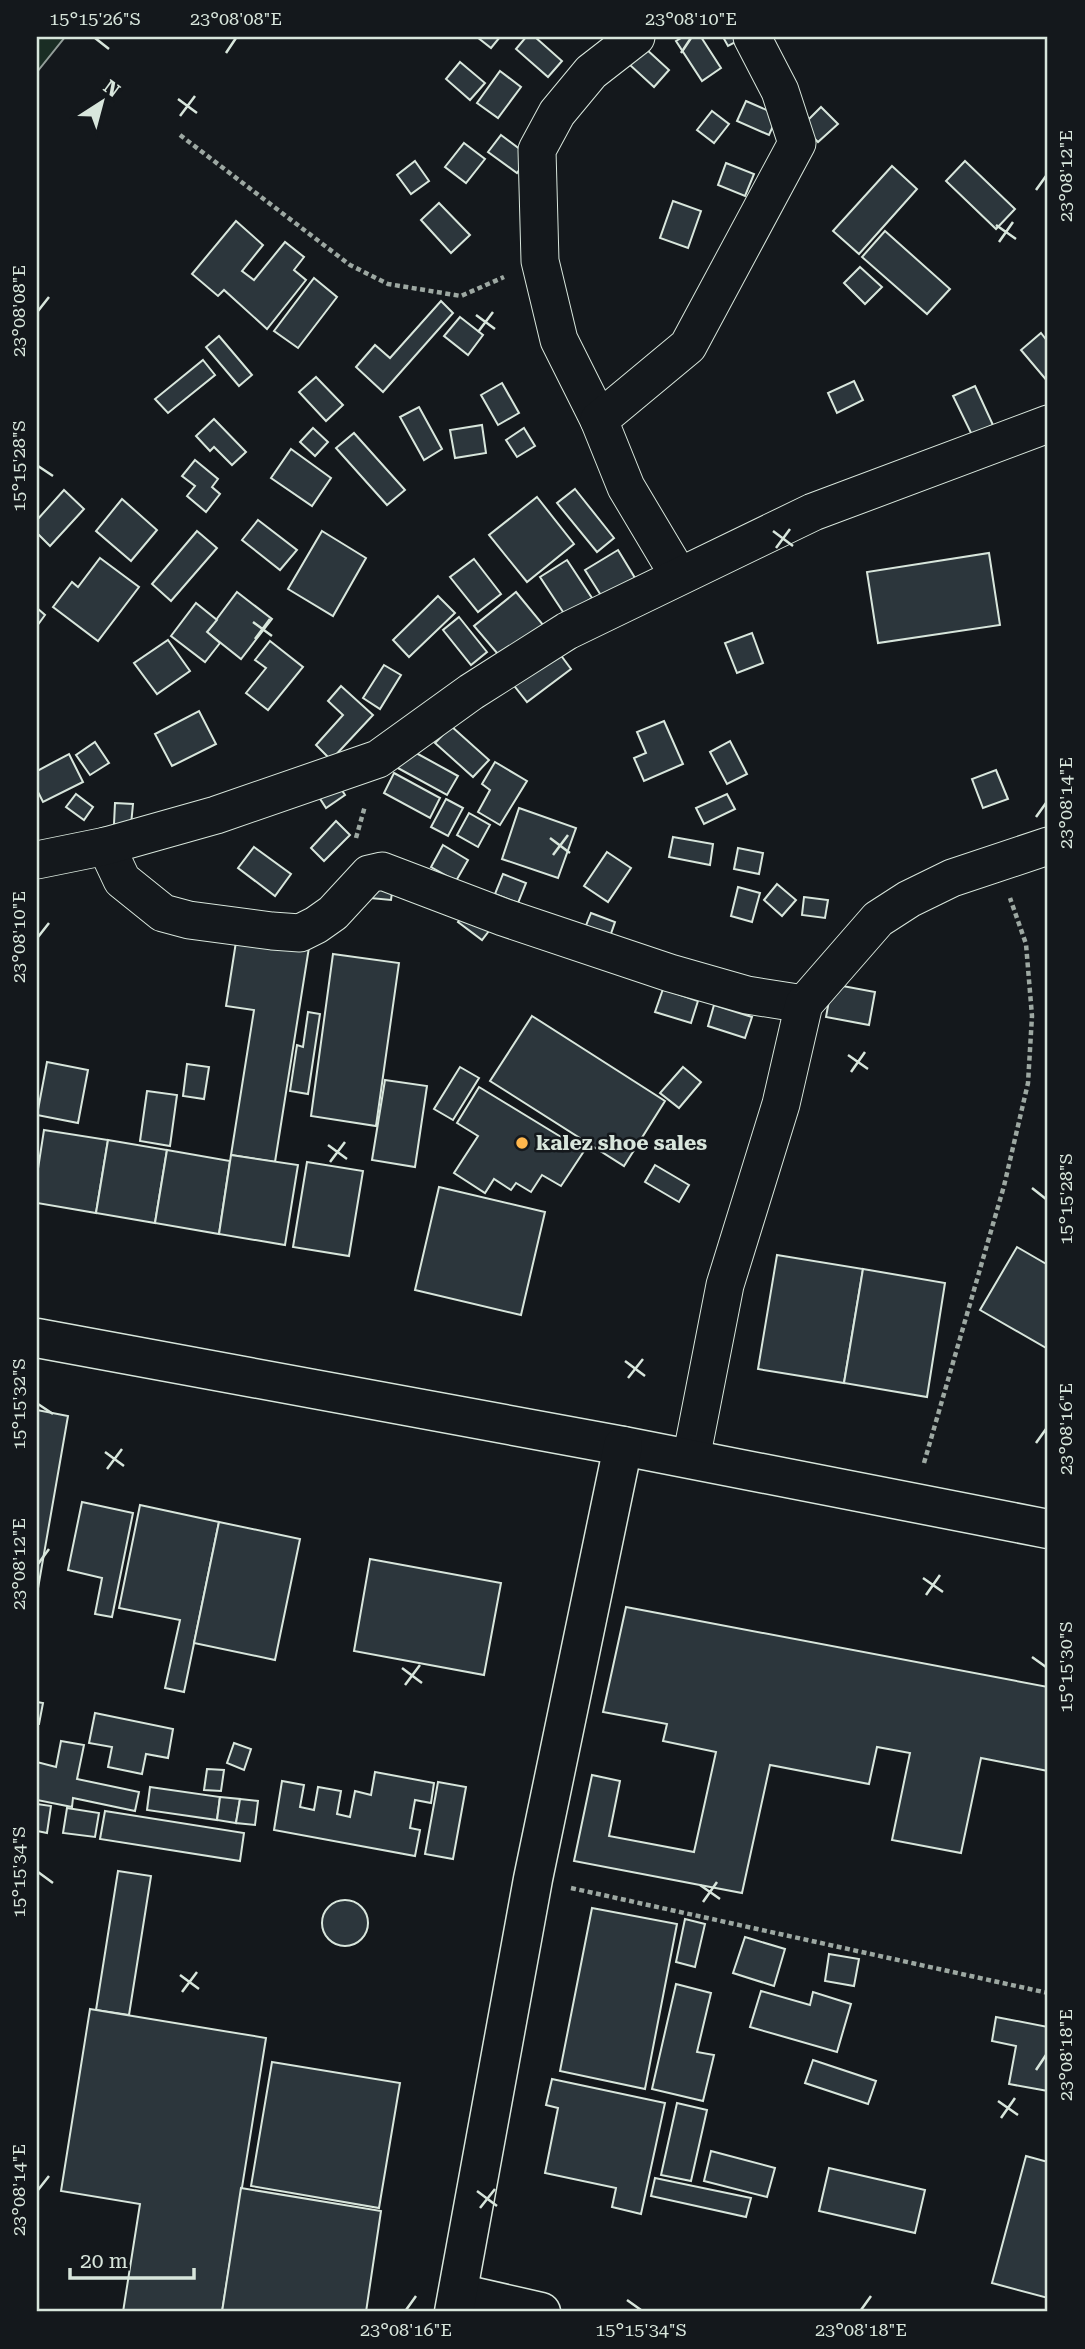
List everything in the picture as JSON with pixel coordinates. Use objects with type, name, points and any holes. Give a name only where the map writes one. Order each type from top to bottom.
[{"type":"main road","points":[[37,1338],[691,1458],[1048,1529]]},
{"type":"main road","points":[[541,2312],[456,2303],[533,1879],[623,1446]]},
{"type":"street","points":[[636,37],[592,72],[557,113],[537,150],[540,261],[559,340],[599,421],[626,487],[679,576]]},
{"type":"street","points":[[599,421],[688,346],[797,143],[780,91],[752,37]]},
{"type":"street","points":[[37,860],[106,846],[216,815],[378,759],[471,692],[567,631],[813,512],[1048,424]]},
{"type":"street","points":[[106,846],[122,880],[141,899],[163,913],[189,920],[300,933],[333,913],[369,874],[383,871],[503,917],[670,973],[747,995],[804,1004]]},
{"type":"street","points":[[691,1458],[725,1285],[780,1104],[804,1004],[878,919],[909,899],[952,878],[1048,846]]},
{"type":"path","points":[[180,135],[350,265],[388,284],[461,296],[540,261]]},
{"type":"path","points":[[353,891],[354,847],[378,759]]},
{"type":"path","points":[[913,1503],[1004,1186],[1028,1083],[1032,1016],[1026,944],[999,864]]},
{"type":"path","points":[[533,1879],[1048,1993]]},
{"type":"green space","points":[[37,37],[65,37],[37,72]]},
{"type":"building","points":[[477,37],[500,37],[491,48]]},
{"type":"building","points":[[526,37],[535,37],[562,61],[548,77],[516,49]]},
{"type":"building","points":[[683,37],[701,37],[721,68],[702,81],[676,41]]},
{"type":"building","points":[[723,37],[745,37],[728,46]]},
{"type":"building","points":[[645,48],[669,70],[654,87],[630,65]]},
{"type":"building","points":[[460,62],[485,83],[470,100],[446,79]]},
{"type":"building","points":[[500,71],[521,87],[498,118],[477,103]]},
{"type":"building","points":[[746,101],[778,115],[769,135],[737,121]]},
{"type":"building","points":[[821,107],[838,124],[818,142],[802,126]]},
{"type":"building","points":[[712,111],[729,124],[714,143],[697,130]]},
{"type":"building","points":[[501,135],[529,156],[517,173],[488,152]]},
{"type":"building","points":[[464,143],[485,159],[466,183],[445,167]]},
{"type":"building","points":[[415,161],[429,181],[411,194],[397,175]]},
{"type":"building","points":[[965,161],[1015,209],[996,229],[946,181]]},
{"type":"building","points":[[726,163],[754,174],[745,196],[718,185]]},
{"type":"building","points":[[892,166],[917,189],[859,254],[833,231]]},
{"type":"building","points":[[673,201],[701,211],[688,248],[660,238]]},
{"type":"building","points":[[439,203],[470,235],[451,253],[421,220]]},
{"type":"building","points":[[236,221],[263,245],[242,271],[254,280],[285,242],[304,257],[294,270],[306,280],[267,329],[224,290],[218,296],[192,274]]},
{"type":"building","points":[[885,231],[950,289],[927,314],[862,257]]},
{"type":"building","points":[[860,267],[882,287],[865,304],[844,283]]},
{"type":"building","points":[[314,278],[337,297],[298,348],[274,331]]},
{"type":"building","points":[[441,301],[453,313],[383,392],[356,367],[375,345],[390,358]]},
{"type":"building","points":[[460,317],[483,335],[468,355],[444,336]]},
{"type":"building","points":[[1041,333],[1048,342],[1048,382],[1021,350]]},
{"type":"building","points":[[219,336],[252,375],[239,386],[206,347]]},
{"type":"building","points":[[203,360],[215,375],[168,413],[155,399]]},
{"type":"building","points":[[316,377],[343,405],[326,421],[299,392]]},
{"type":"building","points":[[854,381],[863,400],[837,413],[828,393]]},
{"type":"building","points":[[502,383],[519,413],[498,425],[481,395]]},
{"type":"building","points":[[975,386],[993,425],[972,435],[953,396]]},
{"type":"building","points":[[419,407],[442,449],[424,460],[400,417]]},
{"type":"building","points":[[214,419],[246,452],[232,465],[214,447],[210,451],[196,436]]},
{"type":"building","points":[[482,425],[486,453],[455,458],[450,430]]},
{"type":"building","points":[[313,428],[328,442],[315,456],[300,442]]},
{"type":"building","points":[[524,428],[535,446],[517,457],[506,440]]},
{"type":"building","points":[[354,433],[405,490],[387,505],[336,448]]},
{"type":"building","points":[[291,449],[331,478],[312,506],[271,478]]},
{"type":"building","points":[[195,460],[218,479],[212,487],[220,494],[206,512],[187,496],[195,486],[182,476]]},
{"type":"building","points":[[575,489],[614,538],[597,552],[557,503]]},
{"type":"building","points":[[64,490],[84,509],[50,546],[37,533],[37,520]]},
{"type":"building","points":[[537,497],[574,544],[527,582],[489,535]]},
{"type":"building","points":[[122,499],[157,530],[131,561],[96,531]]},
{"type":"building","points":[[258,520],[297,550],[280,570],[242,540]]},
{"type":"building","points":[[197,531],[217,548],[171,601],[152,584]]},
{"type":"building","points":[[322,531],[366,558],[333,616],[288,589]]},
{"type":"building","points":[[618,550],[635,578],[602,597],[585,570]]},
{"type":"building","points":[[989,553],[1000,625],[878,643],[867,572]]},
{"type":"building","points":[[100,558],[139,587],[98,641],[53,607],[72,582],[78,587]]},
{"type":"building","points":[[474,559],[501,594],[478,612],[450,577]]},
{"type":"building","points":[[567,560],[592,598],[565,615],[540,577]]},
{"type":"building","points":[[237,592],[272,619],[241,659],[207,632]]},
{"type":"building","points":[[516,592],[544,626],[503,660],[474,626]]},
{"type":"building","points":[[438,596],[455,613],[409,657],[393,640]]},
{"type":"building","points":[[196,603],[217,620],[207,632],[220,643],[205,662],[171,636]]},
{"type":"building","points":[[37,608],[45,615],[37,626]]},
{"type":"building","points":[[459,617],[487,652],[471,665],[443,630]]},
{"type":"building","points":[[752,633],[763,663],[737,673],[725,643]]},
{"type":"building","points":[[168,640],[190,671],[157,694],[134,663]]},
{"type":"building","points":[[270,641],[303,667],[268,710],[246,693],[266,668],[255,660]]},
{"type":"building","points":[[557,650],[571,669],[527,702],[512,683]]},
{"type":"building","points":[[384,665],[401,675],[380,709],[363,698]]},
{"type":"building","points":[[341,686],[373,715],[331,760],[316,745],[343,715],[328,701]]},
{"type":"building","points":[[199,711],[216,744],[172,766],[155,734]]},
{"type":"building","points":[[664,721],[683,764],[644,781],[634,758],[646,753],[637,732]]},
{"type":"building","points":[[451,726],[489,760],[473,777],[435,743]]},
{"type":"building","points":[[730,741],[747,774],[727,784],[710,752]]},
{"type":"building","points":[[95,742],[109,763],[90,775],[76,755]]},
{"type":"building","points":[[407,748],[458,776],[447,795],[396,767]]},
{"type":"building","points":[[69,754],[83,782],[43,802],[37,790],[37,771]]},
{"type":"building","points":[[495,762],[527,781],[500,825],[478,812],[490,790],[482,784]]},
{"type":"building","points":[[996,770],[1008,799],[983,808],[972,779]]},
{"type":"building","points":[[394,773],[440,798],[430,818],[384,793]]},
{"type":"building","points":[[336,781],[345,795],[326,808],[317,794]]},
{"type":"building","points":[[76,794],[93,807],[84,820],[66,807]]},
{"type":"building","points":[[727,794],[735,809],[704,824],[696,808]]},
{"type":"building","points":[[446,799],[463,808],[448,836],[431,827]]},
{"type":"building","points":[[115,803],[133,804],[131,825],[114,824]]},
{"type":"building","points":[[519,808],[576,828],[558,878],[502,859]]},
{"type":"building","points":[[469,813],[490,825],[478,847],[457,835]]},
{"type":"building","points":[[336,821],[350,835],[324,861],[311,848]]},
{"type":"building","points":[[673,837],[713,844],[710,865],[669,857]]},
{"type":"building","points":[[443,845],[468,860],[456,881],[431,867]]},
{"type":"building","points":[[254,847],[291,874],[275,896],[238,868]]},
{"type":"building","points":[[738,848],[763,853],[759,874],[734,869]]},
{"type":"building","points":[[607,852],[631,868],[608,902],[584,886]]},
{"type":"building","points":[[503,874],[526,883],[518,903],[495,894]]},
{"type":"building","points":[[394,878],[391,900],[370,898]]},
{"type":"building","points":[[777,884],[796,900],[782,916],[764,900]]},
{"type":"building","points":[[738,887],[760,893],[752,922],[731,916]]},
{"type":"building","points":[[804,897],[828,900],[825,918],[802,915]]},
{"type":"building","points":[[468,908],[492,927],[482,940],[458,922]]},
{"type":"building","points":[[591,913],[615,922],[606,948],[581,938]]},
{"type":"building","points":[[238,929],[310,941],[275,1162],[231,1155],[254,1010],[226,1006]]},
{"type":"building","points":[[333,954],[399,963],[376,1126],[311,1116]]},
{"type":"building","points":[[832,984],[875,992],[869,1025],[826,1017]]},
{"type":"building","points":[[663,989],[698,1001],[691,1023],[655,1012]]},
{"type":"building","points":[[714,1005],[752,1017],[745,1038],[708,1026]]},
{"type":"building","points":[[308,1012],[320,1014],[308,1094],[290,1091],[297,1045],[303,1047]]},
{"type":"building","points":[[532,1016],[665,1101],[624,1166],[490,1081]]},
{"type":"building","points":[[47,1062],[88,1070],[78,1123],[37,1115]]},
{"type":"building","points":[[187,1064],[209,1067],[204,1099],[183,1096]]},
{"type":"building","points":[[460,1067],[479,1078],[453,1120],[434,1109]]},
{"type":"building","points":[[683,1067],[701,1082],[679,1108],[660,1093]]},
{"type":"building","points":[[385,1080],[427,1086],[415,1167],[372,1160]]},
{"type":"building","name":"kalez shoe sales","points":[[479,1087],[584,1151],[561,1186],[542,1175],[531,1192],[516,1183],[511,1190],[494,1179],[485,1193],[454,1173],[478,1136],[457,1123]]},
{"type":"building","points":[[147,1091],[177,1095],[170,1146],[140,1141]]},
{"type":"building","points":[[44,1130],[108,1140],[96,1213],[37,1203],[37,1175]]},
{"type":"building","points":[[108,1140],[167,1150],[155,1223],[96,1213]]},
{"type":"building","points":[[167,1150],[230,1161],[219,1234],[155,1223]]},
{"type":"building","points":[[231,1155],[298,1165],[285,1245],[219,1234]]},
{"type":"building","points":[[307,1162],[363,1171],[349,1256],[293,1247]]},
{"type":"building","points":[[655,1165],[689,1185],[679,1202],[645,1182]]},
{"type":"building","points":[[439,1187],[545,1212],[521,1315],[415,1290]]},
{"type":"building","points":[[1017,1247],[1048,1265],[1048,1349],[980,1310]]},
{"type":"building","points":[[777,1255],[863,1269],[844,1383],[758,1369]]},
{"type":"building","points":[[863,1269],[945,1283],[927,1397],[844,1383]]},
{"type":"building","points":[[37,1410],[68,1416],[37,1594]]},
{"type":"building","points":[[82,1502],[133,1513],[112,1617],[95,1614],[102,1578],[68,1570]]},
{"type":"building","points":[[140,1505],[219,1522],[184,1692],[165,1688],[180,1620],[119,1608]]},
{"type":"building","points":[[219,1522],[300,1539],[275,1660],[194,1643]]},
{"type":"building","points":[[370,1559],[501,1583],[484,1675],[354,1651]]},
{"type":"building","points":[[626,1607],[1048,1687],[1048,1771],[981,1758],[961,1853],[892,1840],[910,1753],[877,1747],[869,1784],[770,1765],[742,1893],[574,1861],[592,1775],[620,1781],[609,1836],[694,1852],[716,1752],[663,1741],[667,1724],[603,1712]]},
{"type":"building","points":[[37,1702],[43,1703],[39,1724],[37,1724]]},
{"type":"building","points":[[95,1713],[173,1729],[168,1758],[146,1754],[142,1774],[108,1767],[112,1747],[89,1743]]},
{"type":"building","points":[[61,1741],[84,1745],[77,1779],[139,1792],[135,1811],[73,1798],[72,1807],[37,1800],[37,1762],[56,1767]]},
{"type":"building","points":[[234,1743],[251,1749],[244,1770],[227,1763]]},
{"type":"building","points":[[207,1769],[224,1770],[221,1791],[204,1790]]},
{"type":"building","points":[[375,1772],[434,1783],[431,1803],[415,1800],[410,1828],[420,1830],[415,1856],[274,1830],[282,1781],[304,1785],[300,1807],[314,1810],[318,1787],[341,1791],[337,1814],[350,1817],[355,1791],[371,1795]]},
{"type":"building","points":[[438,1782],[466,1787],[453,1859],[425,1854]]},
{"type":"building","points":[[150,1787],[220,1797],[217,1820],[147,1810]]},
{"type":"building","points":[[220,1797],[240,1799],[236,1823],[217,1820]]},
{"type":"building","points":[[240,1799],[258,1801],[255,1825],[236,1823]]},
{"type":"building","points":[[37,1804],[51,1806],[47,1833],[37,1831]]},
{"type":"building","points":[[67,1808],[99,1813],[95,1837],[63,1833]]},
{"type":"building","points":[[105,1811],[244,1833],[240,1861],[100,1839]]},
{"type":"building","points":[[118,1871],[151,1876],[129,2015],[96,2010]]},
{"type":"building","points":[[345,1900],[362,1906],[368,1923],[362,1940],[345,1946],[328,1940],[322,1923],[328,1906]]},
{"type":"building","points":[[592,1908],[677,1924],[645,2089],[560,2071]]},
{"type":"building","points":[[685,1919],[705,1924],[695,1967],[676,1962]]},
{"type":"building","points":[[745,1937],[785,1949],[774,1986],[733,1973]]},
{"type":"building","points":[[829,1954],[859,1959],[854,1986],[825,1981]]},
{"type":"building","points":[[676,1984],[711,1993],[697,2052],[714,2055],[703,2101],[652,2089]]},
{"type":"building","points":[[761,1991],[810,2005],[813,1992],[851,2004],[837,2052],[750,2027]]},
{"type":"building","points":[[90,2009],[266,2038],[222,2312],[123,2312],[140,2204],[61,2191]]},
{"type":"building","points":[[996,2017],[1048,2027],[1048,2091],[1009,2084],[1016,2046],[992,2041]]},
{"type":"building","points":[[813,2060],[876,2081],[868,2104],[805,2083]]},
{"type":"building","points":[[272,2062],[400,2083],[379,2208],[251,2186]]},
{"type":"building","points":[[552,2079],[665,2103],[641,2214],[612,2207],[616,2188],[545,2173],[558,2108],[546,2105]]},
{"type":"building","points":[[677,2103],[707,2110],[691,2181],[661,2175]]},
{"type":"building","points":[[711,2151],[775,2168],[767,2197],[704,2181]]},
{"type":"building","points":[[1026,2156],[1048,2162],[1048,2298],[992,2283]]},
{"type":"building","points":[[829,2168],[925,2190],[915,2233],[819,2211]]},
{"type":"building","points":[[655,2178],[751,2198],[746,2217],[651,2196]]},
{"type":"building","points":[[241,2188],[381,2211],[366,2312],[222,2312]]},
{"type":"place","name":"kalez shoe sales","points":[[522,1143]]}]
